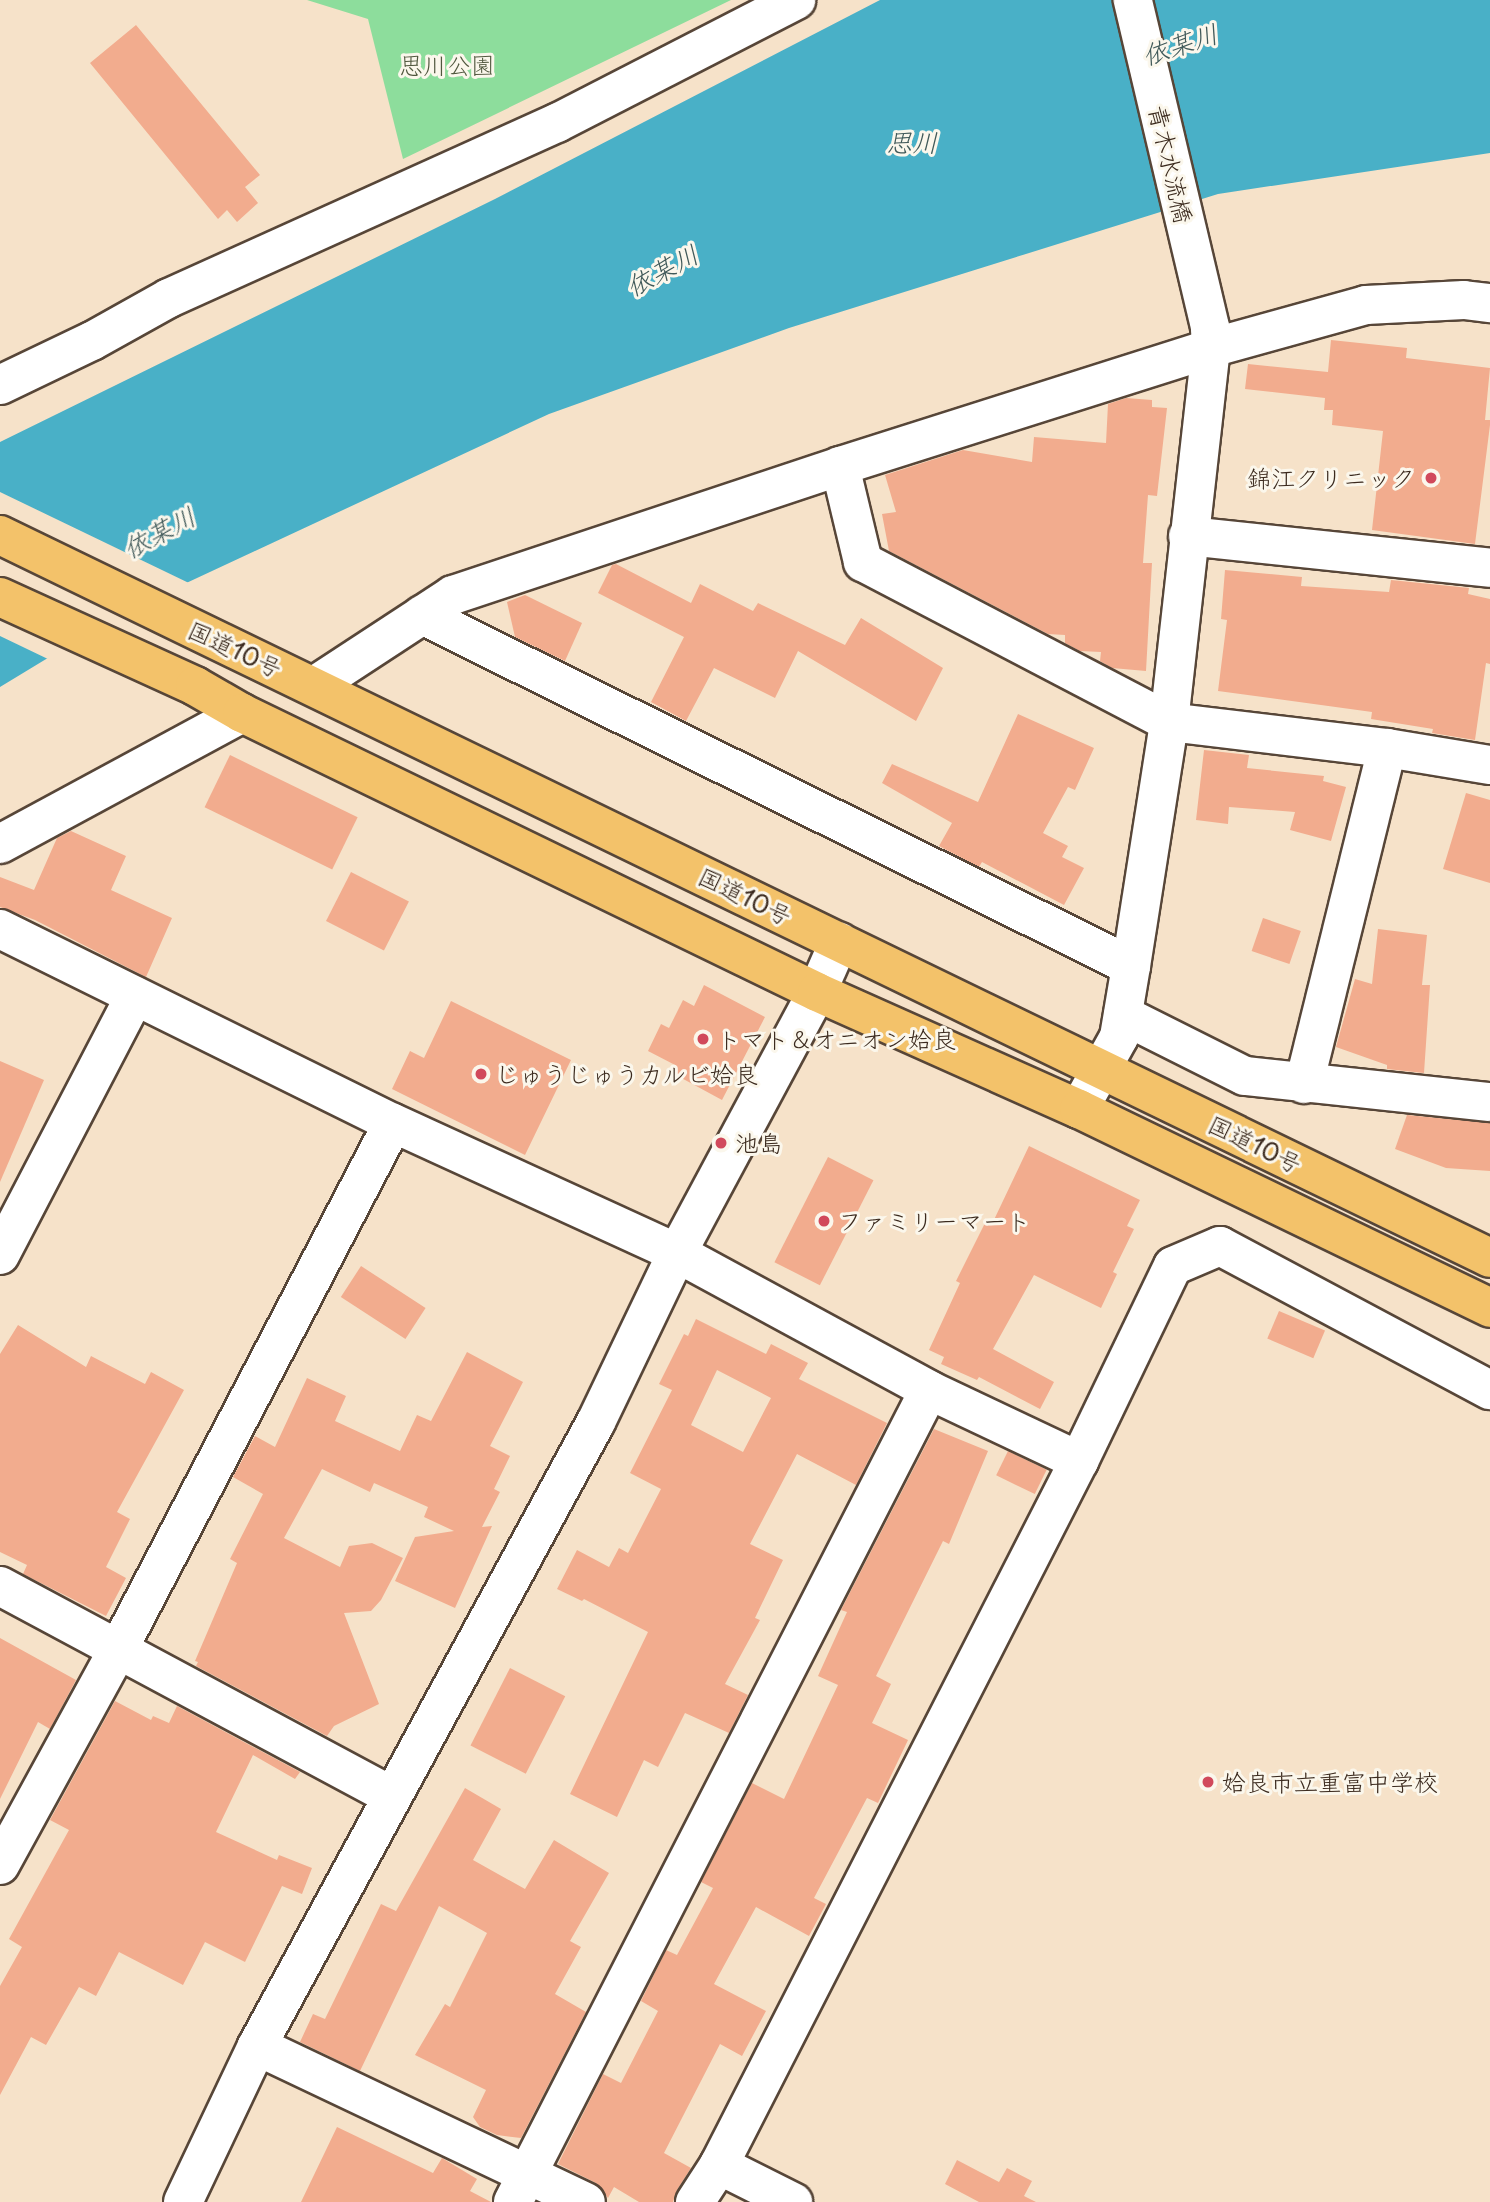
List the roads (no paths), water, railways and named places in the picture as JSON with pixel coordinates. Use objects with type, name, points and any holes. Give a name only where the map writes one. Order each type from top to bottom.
[{"type":"highway","name":"国道10号","points":[[0,535],[1490,1258]]},
{"type":"highway","name":"国道10号","points":[[0,597],[195,686],[242,713],[817,992],[1079,1109],[1490,1308]]},
{"type":"street","points":[[0,385],[92,341],[169,298],[557,122],[796,0]]},
{"type":"street","name":"青木水流橋","points":[[1133,0],[1210,338]]},
{"type":"street","points":[[314,686],[453,595],[840,466],[1210,338],[1366,305],[1464,300],[1490,303]]},
{"type":"street","points":[[1079,1109],[1119,1037],[1131,967],[1169,722],[1210,338]]},
{"type":"street","points":[[840,466],[863,562],[1169,722],[1387,748],[1490,765]]},
{"type":"street","points":[[1188,536],[1490,568]]},
{"type":"street","points":[[422,615],[1131,967]]},
{"type":"street","points":[[0,844],[242,713]]},
{"type":"street","points":[[1304,1084],[1387,748]]},
{"type":"street","points":[[0,929],[393,1123],[677,1253],[929,1390],[1079,1461]]},
{"type":"street","points":[[183,2202],[257,2046],[596,1422],[677,1253],[817,992],[839,942]]},
{"type":"street","points":[[0,1255],[135,996]]},
{"type":"street","points":[[1122,1015],[1245,1076],[1490,1102]]},
{"type":"street","points":[[0,1865],[119,1648],[393,1123]]},
{"type":"street","points":[[695,2202],[719,2165],[1079,1461],[1173,1266],[1220,1246],[1490,1390]]},
{"type":"street","points":[[520,2188],[929,1390]]},
{"type":"street","points":[[0,1586],[393,1796]]},
{"type":"street","points":[[257,2046],[520,2188],[586,2202]]},
{"type":"street","points":[[719,2165],[793,2202]]},
{"type":"water","name":"思川","points":[[880,0],[1490,0],[1490,153],[1218,194],[789,328],[549,414],[122,613],[0,687],[0,442],[495,199]]},
{"type":"place","name":"錦江クリニック","points":[[1431,478]]},
{"type":"place","name":"トマト＆オニオン姶良","points":[[703,1039]]},
{"type":"place","name":"じゅうじゅうカルビ姶良","points":[[481,1074]]},
{"type":"place","name":"池島","points":[[721,1143]]},
{"type":"place","name":"ファミリーマート","points":[[824,1221]]},
{"type":"place","name":"姶良市立重富中学校","points":[[1208,1782]]},
{"type":"water label","name":"依某川","points":[[1180,44]]},
{"type":"water label","name":"依某川","points":[[662,270]]},
{"type":"water label","name":"依某川","points":[[159,532]]},
{"type":"park label","name":"思川公園","points":[[447,65]]}]
